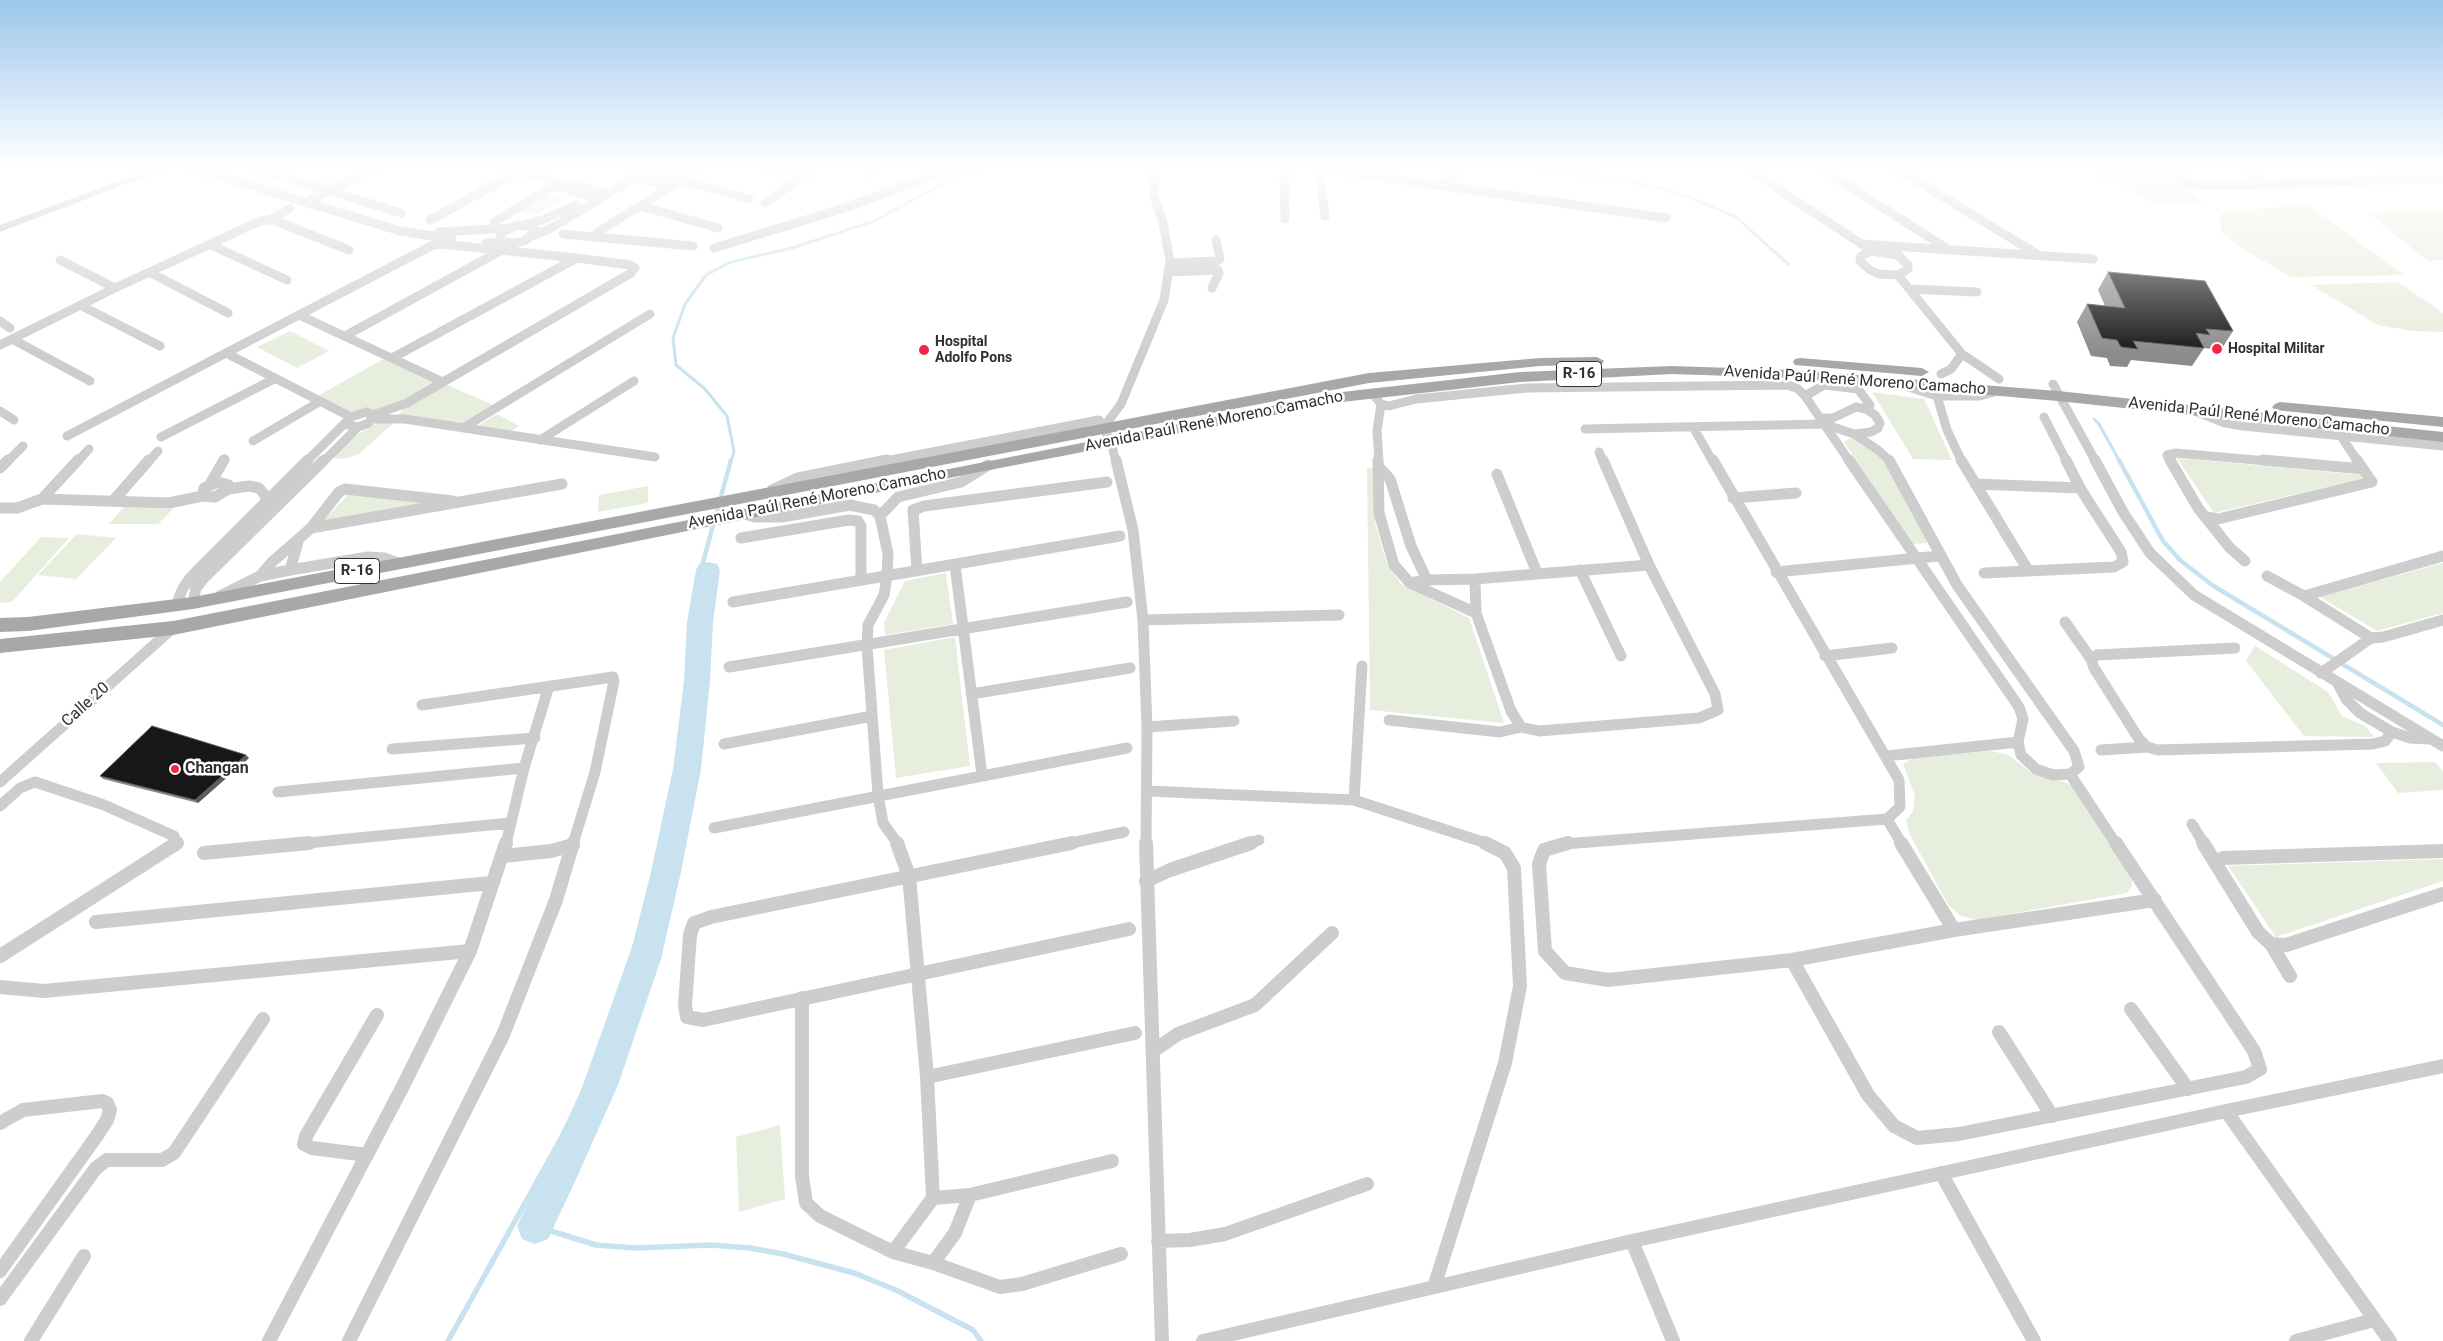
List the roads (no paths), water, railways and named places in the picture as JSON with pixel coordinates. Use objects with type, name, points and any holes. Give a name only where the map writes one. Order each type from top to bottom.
[{"type":"main road","name":"Avenida Paúl René Moreno Camacho","points":[[0,646],[173,628],[988,465],[1342,397],[1377,399],[1520,376],[1707,358],[1831,364],[1941,374],[1998,385]]},
{"type":"main road","name":"Avenida Paúl René Moreno Camacho","points":[[0,625],[184,604],[1369,378],[1520,376],[1672,370],[1824,381],[1998,385],[2443,422]]},
{"type":"main road","name":"Avenida Paúl René Moreno Camacho","points":[[2056,390],[2193,410],[2443,437]]},
{"type":"street","points":[[0,345],[246,231]]},
{"type":"street","points":[[300,231],[349,250]]},
{"type":"street","points":[[184,604],[203,579],[358,427],[372,417],[406,403],[443,382],[631,273],[634,268],[630,265],[399,231]]},
{"type":"street","points":[[422,233],[464,231]]},
{"type":"street","points":[[503,246],[500,238],[501,233],[504,231]]},
{"type":"street","points":[[532,236],[535,231]]},
{"type":"street","points":[[67,436],[425,248],[441,244],[503,246],[524,241],[545,231]]},
{"type":"street","points":[[595,236],[600,231]]},
{"type":"street","points":[[714,248],[770,231]]},
{"type":"street","points":[[1162,1341],[1146,881],[1147,727],[1143,620],[1133,530],[1111,442],[1103,428],[1121,404],[1164,300],[1169,268],[1164,231]]},
{"type":"street","points":[[1840,231],[1871,251]]},
{"type":"street","points":[[1918,231],[1947,249]]},
{"type":"street","points":[[1998,231],[2038,255]]},
{"type":"street","points":[[563,234],[693,246]]},
{"type":"street","points":[[1212,288],[1219,273],[1217,266],[1220,259],[1216,240]]},
{"type":"street","points":[[1861,244],[2093,259]]},
{"type":"street","points":[[213,246],[287,280]]},
{"type":"street","points":[[345,336],[503,246]]},
{"type":"street","points":[[1871,251],[1890,252],[1905,260],[1908,269],[1898,275],[1879,274],[1864,266],[1860,261],[1860,256],[1871,251]]},
{"type":"street","points":[[394,357],[577,258]]},
{"type":"street","points":[[60,260],[114,288]]},
{"type":"street","points":[[1169,268],[1217,266]]},
{"type":"street","points":[[84,307],[114,288],[153,274],[228,313]]},
{"type":"street","points":[[1894,382],[1937,396],[1980,396],[1998,385],[1962,354],[1898,275]]},
{"type":"street","points":[[1909,289],[1977,292]]},
{"type":"street","points":[[84,307],[160,346]]},
{"type":"street","points":[[463,428],[650,314]]},
{"type":"street","points":[[299,315],[394,357],[443,382]]},
{"type":"street","points":[[0,321],[10,328]]},
{"type":"street","points":[[0,349],[14,340]]},
{"type":"street","points":[[14,340],[90,382]]},
{"type":"street","points":[[226,354],[319,402],[348,419],[350,426],[358,427]]},
{"type":"street","points":[[1941,374],[1951,370],[1962,354]]},
{"type":"street","points":[[1520,376],[1788,385],[1798,389],[1806,396],[1822,421],[1917,560],[2019,707],[2023,727],[2018,742],[2021,755],[2036,769],[2053,775],[2070,774],[2079,767],[2074,751],[1957,585],[1939,556],[1892,463],[1878,450],[1854,434],[1822,421]]},
{"type":"street","points":[[161,437],[274,379]]},
{"type":"street","points":[[540,440],[634,381]]},
{"type":"street","points":[[1806,396],[1824,381],[1858,389],[1870,404],[1866,409]]},
{"type":"street","points":[[2056,390],[2123,512],[2150,553],[2194,595],[2443,746]]},
{"type":"street","points":[[1937,396],[1947,430],[1963,465],[2028,570]]},
{"type":"street","points":[[1377,399],[1379,513],[1394,565],[1410,583],[1476,613]]},
{"type":"street","points":[[253,441],[319,402]]},
{"type":"street","points":[[1585,429],[1693,427],[1822,421],[1834,418],[1848,409],[1866,409],[1875,415],[1880,423],[1878,428],[1863,434],[1854,434]]},
{"type":"street","points":[[2193,410],[2225,423],[2443,446]]},
{"type":"street","points":[[0,411],[14,420]]},
{"type":"street","points":[[184,604],[183,588],[191,577],[348,419],[361,413],[372,417],[405,419],[654,456]]},
{"type":"street","points":[[1984,573],[2114,567],[2122,562],[2121,552],[2080,488],[2044,417]]},
{"type":"street","points":[[1693,427],[1825,656],[1886,756],[1899,780],[1900,807],[1887,819],[1570,842],[1544,850],[1540,864],[1545,950],[1566,973],[1608,980],[1792,960],[1954,930],[2155,900]]},
{"type":"street","points":[[2206,517],[2218,519],[2372,482],[2341,436]]},
{"type":"street","points":[[0,468],[23,446]]},
{"type":"street","points":[[42,499],[89,449]]},
{"type":"street","points":[[113,501],[158,451]]},
{"type":"street","points":[[1389,720],[1500,732],[1521,727],[1538,731],[1699,718],[1718,710],[1715,694],[1649,565],[1599,452]]},
{"type":"street","points":[[2245,561],[2230,548],[2198,508],[2167,455],[2176,453],[2362,469]]},
{"type":"street","points":[[202,496],[201,493],[210,484],[225,459]]},
{"type":"street","points":[[880,516],[898,497],[961,482],[988,465]]},
{"type":"street","points":[[1379,467],[1390,479],[1411,546],[1427,580]]},
{"type":"street","points":[[1497,474],[1537,573]]},
{"type":"street","points":[[210,484],[225,482],[229,485],[228,489]]},
{"type":"street","points":[[917,571],[913,510],[924,506],[1107,482]]},
{"type":"street","points":[[311,528],[562,484]]},
{"type":"street","points":[[1975,484],[2080,488]]},
{"type":"street","points":[[0,508],[16,508],[42,499],[168,503],[202,496],[215,497],[228,489],[249,486],[259,488],[265,495],[266,502]]},
{"type":"street","points":[[260,576],[281,553],[298,542],[339,492],[345,489],[462,502]]},
{"type":"street","points":[[1733,498],[1796,493]]},
{"type":"street","points":[[266,502],[276,506]]},
{"type":"street","points":[[744,514],[761,518],[782,517],[850,505],[874,510],[880,516],[888,554],[884,595],[868,626],[867,646],[878,796],[883,822],[899,845],[909,876],[927,1077],[933,1198],[893,1252]]},
{"type":"street","points":[[741,538],[849,520],[858,521],[862,526],[861,580]]},
{"type":"street","points":[[733,602],[1120,536]]},
{"type":"street","points":[[290,570],[298,542]]},
{"type":"street","points":[[1388,546],[1399,548],[1411,546]]},
{"type":"street","points":[[1776,572],[1917,560],[1939,556]]},
{"type":"street","points":[[2304,596],[2443,556]]},
{"type":"street","points":[[216,598],[260,576],[290,570],[368,557],[384,558],[398,563]]},
{"type":"street","points":[[955,565],[982,774]]},
{"type":"street","points":[[1410,583],[1427,580],[1475,579],[1649,565]]},
{"type":"street","points":[[1580,570],[1621,656]]},
{"type":"street","points":[[2267,576],[2304,596],[2371,638]]},
{"type":"street","points":[[1475,579],[1476,613],[1511,711],[1521,727]]},
{"type":"street","points":[[729,667],[867,646],[963,628],[1127,602]]},
{"type":"street","points":[[1143,620],[1339,615]]},
{"type":"street","points":[[2321,673],[2371,638],[2383,637],[2443,620]]},
{"type":"street","points":[[2065,622],[2091,659],[2094,668],[2129,724],[2147,747]]},
{"type":"street","name":"Calle 20","points":[[0,782],[173,628]]},
{"type":"street","points":[[1825,656],[1892,648]]},
{"type":"street","points":[[2091,659],[2097,655],[2235,648]]},
{"type":"street","points":[[1354,800],[1362,666]]},
{"type":"street","points":[[971,694],[1130,668]]},
{"type":"street","points":[[349,1341],[503,1035],[556,900],[595,772],[614,681],[612,677],[422,705]]},
{"type":"street","points":[[2337,683],[2346,699],[2360,713],[2392,732],[2410,738],[2432,740]]},
{"type":"street","points":[[269,1341],[470,951],[492,883],[503,856],[524,768],[535,738],[549,686]]},
{"type":"street","points":[[724,744],[872,716]]},
{"type":"street","points":[[1147,727],[1234,721]]},
{"type":"street","points":[[2101,750],[2147,747],[2158,750],[2373,744],[2385,741],[2392,732]]},
{"type":"street","points":[[392,749],[535,738]]},
{"type":"street","points":[[1886,756],[2018,742]]},
{"type":"street","points":[[714,828],[982,774],[1127,748]]},
{"type":"street","points":[[278,792],[524,768]]},
{"type":"street","points":[[1792,960],[1868,1095],[1894,1126],[1918,1138],[1959,1134],[2246,1077],[2260,1069],[2254,1051],[2070,774]]},
{"type":"street","points":[[0,806],[20,788],[35,782],[104,805],[174,836],[177,844],[0,956]]},
{"type":"street","points":[[1147,791],[1354,800],[1489,844],[1505,853],[1514,868],[1520,986],[1505,1063],[1434,1287]]},
{"type":"street","points":[[1887,819],[1954,930]]},
{"type":"street","points":[[204,853],[510,823]]},
{"type":"street","points":[[2192,824],[2215,861],[2217,868],[2258,932],[2271,944],[2290,976]]},
{"type":"street","points":[[1124,832],[711,917],[694,923],[690,935],[686,985],[685,1005],[687,1017],[703,1020],[1129,929]]},
{"type":"street","points":[[1146,881],[1170,870],[1259,840]]},
{"type":"street","points":[[503,856],[552,851],[573,845]]},
{"type":"street","points":[[2215,861],[2222,858],[2443,851]]},
{"type":"street","points":[[96,922],[492,883]]},
{"type":"street","points":[[2271,944],[2286,945],[2443,894]]},
{"type":"street","points":[[1153,1051],[1178,1034],[1255,1005],[1332,933]]},
{"type":"street","points":[[0,987],[52,990],[470,951]]},
{"type":"street","points":[[802,998],[802,1176],[806,1204],[820,1216],[893,1252],[933,1263],[1000,1287],[1022,1284],[1121,1254]]},
{"type":"street","points":[[2131,1009],[2188,1088]]},
{"type":"street","points":[[366,1155],[312,1148],[304,1144],[306,1136],[376,1015]]},
{"type":"street","points":[[0,1298],[96,1168],[107,1160],[162,1160],[174,1153],[263,1019]]},
{"type":"street","points":[[1999,1032],[2052,1116]]},
{"type":"street","points":[[927,1077],[1135,1033]]},
{"type":"street","points":[[1203,1341],[1243,1336],[1434,1287],[1632,1241],[2226,1110],[2443,1066]]},
{"type":"street","points":[[0,1123],[23,1110],[102,1102],[107,1103],[110,1110],[107,1120],[96,1137],[0,1271]]},
{"type":"street","points":[[2226,1110],[2390,1341]]},
{"type":"street","points":[[933,1198],[970,1195],[1112,1161]]},
{"type":"street","points":[[1941,1173],[2034,1341]]},
{"type":"street","points":[[1158,1241],[1190,1240],[1225,1234],[1367,1184]]},
{"type":"street","points":[[933,1263],[955,1233],[970,1195]]},
{"type":"street","points":[[1632,1241],[1673,1341]]},
{"type":"street","points":[[31,1341],[84,1256]]},
{"type":"street","points":[[2296,1341],[2374,1320]]},
{"type":"waterway","points":[[731,462],[734,451],[727,416],[705,389],[676,365],[673,338],[685,304],[706,275],[731,262],[792,248],[845,231]]},
{"type":"waterway","points":[[1751,231],[1788,264]]},
{"type":"waterway","points":[[2094,419],[2099,424],[2120,462]]},
{"type":"waterway","points":[[663,844],[679,768],[694,595],[731,460]]},
{"type":"waterway","points":[[2119,460],[2163,541],[2180,560],[2212,585],[2443,725]]},
{"type":"waterway","points":[[535,1226],[601,1085],[645,959],[666,872],[687,769],[697,681],[700,622],[708,570]]},
{"type":"waterway","points":[[448,1341],[577,1110],[652,899],[664,843]]},
{"type":"waterway","points":[[535,1226],[596,1245],[635,1248],[711,1245],[750,1248],[783,1254],[854,1273],[896,1290],[973,1330],[981,1341]]},
{"type":"place","name":"Hospital Militar","points":[[2217,349]]},
{"type":"place","name":"Hospital Adolfo Pons","points":[[924,350]]},
{"type":"place","name":"Changan","points":[[175,769]]}]
